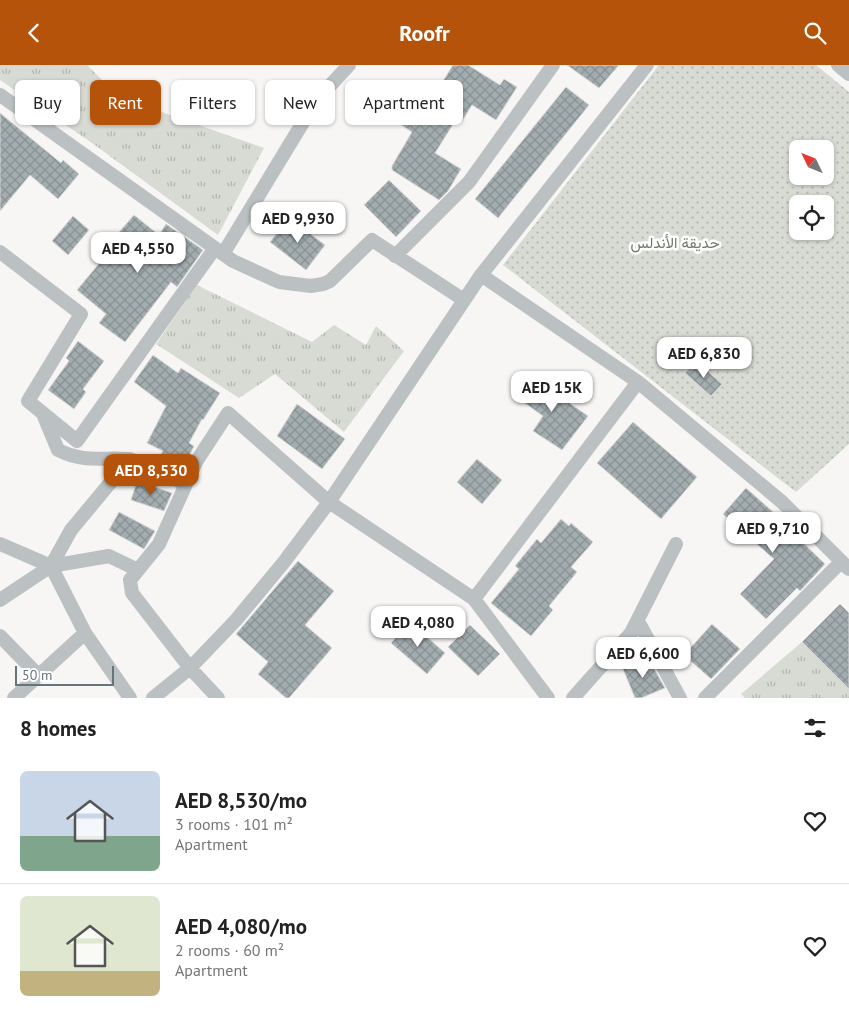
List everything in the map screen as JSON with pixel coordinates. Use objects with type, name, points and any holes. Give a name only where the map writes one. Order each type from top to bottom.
[{"type":"street","points":[[0,253],[81,314],[28,401],[77,441],[219,251],[316,101],[349,65]]},
{"type":"street","points":[[394,256],[469,182],[553,65]]},
{"type":"street","points":[[153,698],[190,668],[236,620],[284,562],[329,502],[481,275],[647,65]]},
{"type":"street","points":[[838,65],[849,73]]},
{"type":"street","points":[[0,95],[233,261],[279,282],[311,287],[330,281],[372,240],[464,300]]},
{"type":"street","points":[[481,275],[638,382],[782,502],[845,565],[705,698]]},
{"type":"street","points":[[474,599],[638,382]]},
{"type":"street","points":[[42,412],[58,451],[80,457],[130,459],[186,484]]},
{"type":"street","points":[[218,698],[190,668],[132,593],[130,580],[159,543],[196,462],[228,413],[329,502],[474,599],[548,698]]},
{"type":"street","points":[[51,566],[71,531],[130,459]]},
{"type":"street","points":[[0,544],[51,566],[85,633],[130,698]]},
{"type":"street","points":[[573,698],[631,633],[676,544]]},
{"type":"street","points":[[0,600],[51,566],[108,557],[138,570]]},
{"type":"street","points":[[638,621],[680,698]]},
{"type":"street","points":[[14,698],[85,633]]},
{"type":"street","points":[[0,636],[39,676]]},
{"type":"green space","points":[[0,65],[87,65],[102,80],[90,80],[90,125],[161,125],[161,112],[171,115],[171,125],[199,125],[264,148],[218,235],[66,125],[80,125],[80,80],[15,80],[15,90],[0,80]]},
{"type":"green space","name":"حديقة الأندلس","points":[[659,65],[816,65],[849,92],[849,444],[796,492],[503,265]]},
{"type":"green space","points":[[197,285],[312,342],[334,325],[366,345],[376,326],[404,351],[344,432],[275,374],[239,398],[156,344]]},
{"type":"green space","points":[[802,642],[849,689],[849,698],[745,698],[741,694]]},
{"type":"building","points":[[453,65],[468,65],[500,85],[504,79],[517,87],[496,120],[472,105],[463,119],[463,80],[444,80]]},
{"type":"building","points":[[567,65],[619,65],[599,88]]},
{"type":"building","points":[[566,87],[589,105],[498,218],[475,199]]},
{"type":"building","points":[[0,113],[61,163],[63,160],[79,174],[58,199],[30,175],[0,211]]},
{"type":"building","points":[[401,125],[453,125],[435,153],[461,169],[448,191],[439,200],[392,170],[392,166],[412,132]]},
{"type":"building","points":[[389,180],[421,211],[396,237],[364,205]]},
{"type":"building","points":[[134,215],[159,235],[166,224],[203,250],[177,287],[171,282],[125,342],[99,323],[106,314],[77,290],[117,242],[113,239]]},
{"type":"building","points":[[73,216],[89,230],[68,255],[52,241]]},
{"type":"building","points":[[289,218],[325,245],[306,270],[270,242]]},
{"type":"building","points":[[78,341],[104,361],[83,389],[86,392],[74,409],[48,390],[69,361],[66,358]]},
{"type":"building","points":[[153,355],[178,373],[181,368],[220,393],[202,419],[189,443],[194,446],[184,466],[161,454],[163,451],[147,443],[166,406],[134,382]]},
{"type":"building","points":[[696,361],[722,384],[711,396],[685,373]]},
{"type":"building","points":[[528,378],[538,385],[541,380],[554,389],[552,391],[588,416],[562,450],[533,431],[543,416],[515,396]]},
{"type":"building","points":[[297,404],[345,439],[322,469],[277,436]]},
{"type":"building","points":[[633,422],[697,477],[661,519],[597,463]]},
{"type":"building","points":[[477,459],[502,480],[482,504],[457,482]]},
{"type":"building","points":[[137,481],[172,493],[164,511],[131,500]]},
{"type":"building","points":[[746,488],[799,535],[797,537],[825,564],[800,591],[797,588],[766,619],[740,594],[774,559],[723,514]]},
{"type":"building","points":[[119,512],[155,531],[144,549],[109,530]]},
{"type":"building","points":[[561,519],[569,526],[571,523],[593,542],[571,567],[577,572],[549,606],[553,610],[531,636],[491,603],[519,569],[515,566],[537,539],[541,543]]},
{"type":"building","points":[[298,561],[334,591],[305,625],[332,648],[289,698],[286,698],[258,674],[268,662],[236,634]]},
{"type":"building","points":[[840,604],[849,613],[849,689],[802,642]]},
{"type":"building","points":[[410,622],[445,653],[427,674],[391,643]]},
{"type":"building","points":[[712,624],[740,649],[711,679],[684,655]]},
{"type":"building","points":[[470,625],[500,654],[478,676],[448,647]]},
{"type":"building","points":[[648,658],[665,688],[641,698],[635,698],[623,669]]}]
